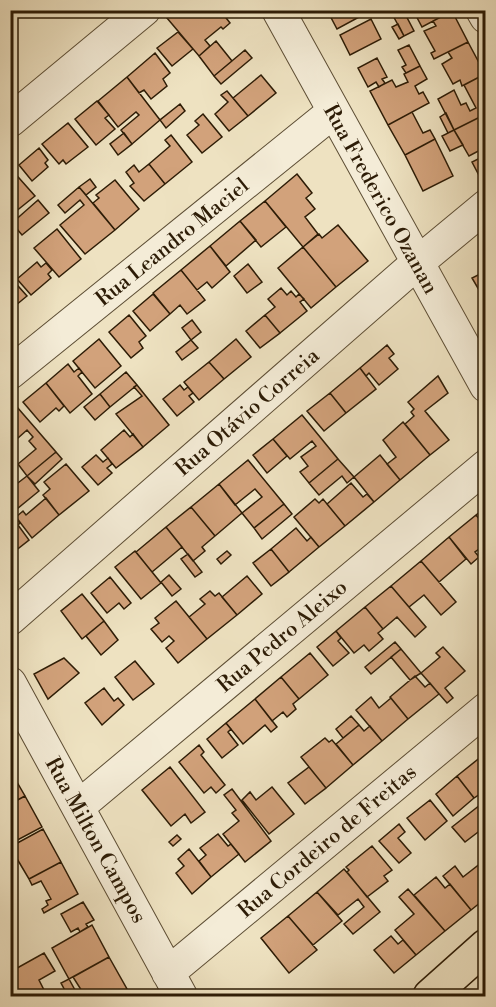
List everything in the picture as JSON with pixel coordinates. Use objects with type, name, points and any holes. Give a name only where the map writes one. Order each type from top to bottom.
[{"type":"main road","points":[[430,996],[486,946]]},
{"type":"street","points":[[10,121],[144,10]]},
{"type":"street","name":"Rua Frederico Ozanan","points":[[278,10],[416,264],[486,386]]},
{"type":"street","points":[[482,10],[486,17]]},
{"type":"street","name":"Rua Leandro Maciel","points":[[10,373],[333,112]]},
{"type":"street","name":"Rua Otávio Correia","points":[[10,619],[416,264],[486,207]]},
{"type":"street","name":"Rua Pedro Aleixo","points":[[78,807],[486,466]]},
{"type":"street","name":"Rua Milton Campos","points":[[10,683],[175,985]]},
{"type":"street","name":"Rua Cordeiro de Freitas","points":[[175,985],[486,709]]},
{"type":"building","points":[[175,10],[220,10],[230,23],[205,40],[210,46],[199,56],[167,18]]},
{"type":"building","points":[[327,10],[372,10],[337,29]]},
{"type":"building","points":[[390,10],[403,10],[414,31],[404,36]]},
{"type":"building","points":[[413,10],[451,10],[452,11],[422,27]]},
{"type":"building","points":[[452,11],[468,42],[434,59],[431,53],[435,51],[424,31],[436,26],[433,21]]},
{"type":"building","points":[[371,19],[381,39],[350,55],[340,35]]},
{"type":"building","points":[[398,24],[404,36],[399,39],[392,27]]},
{"type":"building","points":[[178,32],[193,49],[172,66],[157,48]]},
{"type":"building","points":[[216,41],[232,61],[214,76],[199,56]]},
{"type":"building","points":[[468,42],[485,74],[462,86],[460,80],[453,84],[442,64],[452,58],[448,52]]},
{"type":"building","points":[[409,45],[420,66],[406,73],[402,67],[406,65],[398,50]]},
{"type":"building","points":[[245,50],[252,58],[221,84],[214,76]]},
{"type":"building","points":[[155,53],[170,73],[163,79],[167,86],[151,99],[144,90],[139,93],[127,77]]},
{"type":"building","points":[[377,58],[387,77],[382,79],[385,83],[379,87],[376,82],[368,87],[358,68]]},
{"type":"building","points":[[420,66],[427,79],[415,86],[419,94],[423,92],[429,103],[388,125],[370,91],[392,80],[396,87],[408,82],[404,74]]},
{"type":"building","points":[[485,74],[486,114],[454,130],[438,99],[454,90],[461,105],[466,103],[470,111],[476,108],[464,85]]},
{"type":"building","points":[[261,75],[276,93],[248,116],[233,98]]},
{"type":"building","points":[[127,77],[160,120],[132,144],[121,130],[139,115],[136,112],[118,127],[98,101]]},
{"type":"building","points":[[227,91],[248,116],[229,131],[215,114],[228,102],[221,95]]},
{"type":"building","points":[[97,101],[109,115],[105,118],[115,129],[96,145],[75,119]]},
{"type":"building","points":[[180,104],[185,111],[166,128],[160,120]]},
{"type":"building","points":[[412,112],[423,133],[430,130],[435,139],[405,155],[388,125]]},
{"type":"building","points":[[446,113],[454,130],[448,133],[440,117]]},
{"type":"building","points":[[203,114],[222,137],[202,153],[187,135],[199,125],[195,121]]},
{"type":"building","points":[[486,114],[486,128],[480,131],[486,141],[486,147],[469,156],[454,130]]},
{"type":"building","points":[[68,123],[88,147],[66,164],[63,160],[59,164],[42,144]]},
{"type":"building","points":[[454,130],[463,145],[450,151],[442,136]]},
{"type":"building","points":[[124,133],[132,144],[118,155],[110,144]]},
{"type":"building","points":[[171,135],[192,162],[165,184],[149,164],[170,146],[165,140]]},
{"type":"building","points":[[435,139],[453,176],[423,191],[405,155]]},
{"type":"building","points":[[39,148],[48,160],[45,163],[48,167],[32,181],[19,165]]},
{"type":"building","points":[[486,155],[486,181],[483,183],[472,162]]},
{"type":"building","points":[[149,164],[165,184],[144,201],[130,186],[134,183],[126,172],[134,165],[139,172]]},
{"type":"building","points":[[11,169],[35,196],[15,212],[10,207]]},
{"type":"building","points":[[297,174],[312,193],[306,198],[315,209],[305,217],[318,234],[303,247],[265,201]]},
{"type":"building","points":[[90,179],[96,187],[86,195],[79,187]]},
{"type":"building","points":[[115,180],[139,209],[115,230],[93,203],[99,198],[96,195]]},
{"type":"building","points":[[79,187],[115,230],[85,254],[60,225],[84,205],[80,200],[65,213],[58,205]]},
{"type":"building","points":[[38,200],[49,213],[22,235],[12,223]]},
{"type":"building","points":[[265,201],[286,227],[261,247],[240,221]]},
{"type":"building","points":[[240,221],[256,240],[226,266],[210,246]]},
{"type":"building","points":[[338,225],[368,261],[336,287],[303,247],[319,234],[322,238]]},
{"type":"building","points":[[57,229],[81,259],[59,277],[34,248]]},
{"type":"building","points":[[210,246],[230,272],[212,288],[207,282],[197,290],[181,270]]},
{"type":"building","points":[[303,247],[336,287],[311,308],[278,268]]},
{"type":"building","points":[[37,262],[41,267],[46,263],[52,270],[48,274],[51,278],[31,295],[17,279]]},
{"type":"building","points":[[248,264],[262,282],[247,293],[234,276]]},
{"type":"building","points":[[181,270],[205,300],[187,314],[180,305],[170,314],[153,293]]},
{"type":"building","points":[[486,271],[486,302],[472,278]]},
{"type":"building","points":[[10,277],[27,296],[10,310]]},
{"type":"building","points":[[281,288],[287,295],[291,291],[296,297],[299,294],[304,299],[300,302],[307,311],[280,333],[265,315],[275,307],[268,299]]},
{"type":"building","points":[[153,294],[170,314],[150,331],[133,311]]},
{"type":"building","points":[[129,315],[146,336],[139,342],[143,348],[131,358],[109,332]]},
{"type":"building","points":[[265,315],[280,333],[260,348],[246,331]]},
{"type":"building","points":[[192,320],[201,332],[191,340],[182,328]]},
{"type":"building","points":[[99,339],[121,366],[95,388],[73,361]]},
{"type":"building","points":[[236,339],[251,357],[224,379],[209,362]]},
{"type":"building","points":[[191,340],[198,348],[182,360],[176,352]]},
{"type":"building","points":[[387,345],[394,354],[389,358],[398,369],[379,385],[369,373],[366,376],[360,368]]},
{"type":"building","points":[[209,362],[224,379],[199,400],[184,382]]},
{"type":"building","points":[[68,364],[74,372],[79,368],[82,372],[78,376],[92,394],[70,413],[46,383]]},
{"type":"building","points":[[360,368],[376,389],[346,413],[330,393]]},
{"type":"building","points":[[126,372],[137,385],[110,407],[100,394]]},
{"type":"building","points":[[438,376],[448,393],[425,411],[449,440],[430,455],[405,424],[414,416],[411,412],[414,409],[408,402]]},
{"type":"building","points":[[46,383],[64,406],[59,411],[56,408],[40,422],[23,402]]},
{"type":"building","points":[[137,385],[169,425],[143,447],[116,414],[142,396],[134,387]]},
{"type":"building","points":[[180,385],[184,390],[188,387],[193,393],[189,396],[194,402],[177,416],[163,399]]},
{"type":"building","points":[[330,393],[346,413],[324,431],[307,411]]},
{"type":"building","points":[[100,394],[110,407],[95,420],[84,407]]},
{"type":"building","points":[[17,407],[56,452],[27,476],[18,464],[36,449],[29,441],[33,437],[27,430],[10,445],[10,413]]},
{"type":"building","points":[[302,415],[338,459],[309,483],[300,472],[308,466],[301,457],[316,446],[312,441],[290,459],[273,439]]},
{"type":"building","points":[[403,422],[430,455],[400,480],[387,464],[396,457],[383,440]]},
{"type":"building","points":[[124,430],[130,437],[133,434],[143,447],[116,468],[101,450]]},
{"type":"building","points":[[273,439],[287,456],[267,473],[253,455]]},
{"type":"building","points":[[56,452],[62,459],[35,484],[27,476]]},
{"type":"building","points":[[96,455],[103,462],[108,458],[112,464],[107,468],[112,473],[98,485],[82,467]]},
{"type":"building","points":[[380,455],[400,480],[374,502],[354,477]]},
{"type":"building","points":[[338,459],[354,477],[347,483],[342,476],[319,495],[309,483]]},
{"type":"building","points":[[248,460],[284,504],[254,528],[242,513],[262,497],[255,489],[235,505],[219,484]]},
{"type":"building","points":[[66,464],[89,491],[59,515],[43,495],[50,489],[44,482]]},
{"type":"building","points":[[27,476],[39,491],[12,513],[10,489]]},
{"type":"building","points":[[351,483],[363,497],[367,494],[374,502],[345,526],[327,504]]},
{"type":"building","points":[[219,484],[242,513],[215,536],[191,507]]},
{"type":"building","points":[[46,498],[59,515],[32,538],[16,517],[23,511],[26,515]]},
{"type":"building","points":[[315,499],[319,503],[323,499],[345,526],[319,547],[294,517]]},
{"type":"building","points":[[284,504],[292,514],[262,539],[254,528]]},
{"type":"building","points":[[191,507],[215,536],[202,547],[205,551],[193,561],[166,527]]},
{"type":"building","points":[[486,507],[486,527],[476,515]]},
{"type":"building","points":[[10,511],[29,540],[10,555]]},
{"type":"building","points":[[476,515],[486,527],[486,544],[475,552],[479,557],[471,564],[449,537]]},
{"type":"building","points":[[166,527],[182,547],[152,572],[136,552]]},
{"type":"building","points":[[296,528],[307,541],[311,537],[319,547],[289,572],[271,549]]},
{"type":"building","points":[[449,537],[466,559],[439,582],[421,561]]},
{"type":"building","points":[[271,549],[289,572],[271,586],[253,563]]},
{"type":"building","points":[[135,551],[161,583],[141,599],[115,567]]},
{"type":"building","points":[[227,551],[231,555],[221,564],[217,559]]},
{"type":"building","points":[[188,554],[202,572],[195,577],[181,559]]},
{"type":"building","points":[[421,561],[456,602],[441,615],[424,595],[409,607],[391,586]]},
{"type":"building","points":[[169,575],[181,589],[172,596],[161,582]]},
{"type":"building","points":[[247,576],[262,594],[237,615],[222,597]]},
{"type":"building","points":[[110,577],[131,603],[124,609],[119,603],[107,613],[91,593]]},
{"type":"building","points":[[391,586],[426,627],[415,637],[397,617],[383,629],[365,607]]},
{"type":"building","points":[[210,591],[215,596],[219,593],[237,615],[207,639],[189,617],[205,604],[200,599]]},
{"type":"building","points":[[82,594],[104,621],[82,639],[61,611]]},
{"type":"building","points":[[176,601],[207,639],[178,663],[166,648],[174,641],[169,636],[162,642],[151,629],[159,623],[155,618]]},
{"type":"building","points":[[365,607],[383,629],[378,633],[383,639],[369,651],[364,645],[354,653],[336,631]]},
{"type":"building","points":[[486,616],[486,637],[479,629],[483,625],[480,621]]},
{"type":"building","points":[[104,621],[118,640],[101,655],[86,636]]},
{"type":"building","points":[[336,631],[341,638],[338,641],[349,653],[333,666],[317,647]]},
{"type":"building","points":[[395,642],[401,649],[371,674],[365,667]]},
{"type":"building","points":[[443,647],[465,671],[445,688],[453,698],[447,703],[421,673],[440,657],[436,653]]},
{"type":"building","points":[[401,649],[421,673],[410,680],[391,657]]},
{"type":"building","points":[[310,653],[328,675],[299,699],[281,677]]},
{"type":"building","points":[[64,658],[79,673],[48,699],[34,674]]},
{"type":"building","points":[[135,661],[154,684],[133,700],[115,677]]},
{"type":"building","points":[[415,676],[425,687],[430,683],[439,694],[408,719],[390,697]]},
{"type":"building","points":[[281,677],[299,699],[293,704],[296,709],[287,717],[283,712],[272,721],[255,699]]},
{"type":"building","points":[[104,688],[114,701],[118,698],[124,705],[102,725],[85,703]]},
{"type":"building","points":[[371,697],[379,708],[391,698],[408,719],[382,741],[356,710]]},
{"type":"building","points":[[255,699],[277,727],[271,732],[265,725],[243,744],[226,723]]},
{"type":"building","points":[[351,716],[359,725],[343,738],[336,729]]},
{"type":"building","points":[[226,723],[231,729],[228,732],[238,745],[222,758],[207,739]]},
{"type":"building","points":[[359,725],[364,731],[370,726],[382,741],[353,765],[336,744]]},
{"type":"building","points":[[325,738],[329,742],[332,740],[353,765],[326,788],[301,757]]},
{"type":"building","points":[[199,745],[204,752],[201,755],[225,785],[216,793],[211,787],[204,793],[179,762]]},
{"type":"building","points":[[482,756],[486,761],[486,790],[474,798],[457,776]]},
{"type":"building","points":[[170,767],[205,812],[191,823],[185,814],[171,826],[142,790]]},
{"type":"building","points":[[309,767],[326,788],[305,804],[288,783]]},
{"type":"building","points":[[10,770],[25,796],[10,804]]},
{"type":"building","points":[[457,776],[474,798],[453,816],[436,794]]},
{"type":"building","points":[[272,787],[294,814],[269,834],[242,800],[250,792],[256,800]]},
{"type":"building","points":[[232,789],[271,841],[245,862],[223,834],[239,821],[232,813],[236,810],[224,795]]},
{"type":"building","points":[[25,796],[42,827],[10,844],[10,804]]},
{"type":"building","points":[[430,800],[447,821],[425,840],[407,818]]},
{"type":"building","points":[[480,805],[486,812],[486,826],[465,842],[452,827]]},
{"type":"building","points":[[399,824],[405,832],[398,838],[411,853],[399,863],[379,841]]},
{"type":"building","points":[[43,829],[61,862],[29,879],[13,852],[10,853],[10,847]]},
{"type":"building","points":[[218,834],[239,854],[211,877],[199,861],[206,855],[200,848]]},
{"type":"building","points":[[177,835],[181,839],[173,846],[169,842]]},
{"type":"building","points":[[372,846],[392,870],[384,876],[388,881],[367,897],[347,872],[349,870],[346,867]]},
{"type":"building","points":[[189,849],[211,877],[192,894],[176,873],[184,866],[178,859]]},
{"type":"building","points":[[61,862],[78,894],[44,913],[42,909],[48,905],[46,901],[51,899],[41,881],[32,885],[29,879]]},
{"type":"building","points":[[481,863],[486,868],[486,898],[471,910],[443,876],[455,866],[463,877]]},
{"type":"building","points":[[344,869],[380,912],[353,934],[344,924],[364,907],[358,899],[338,915],[317,892]]},
{"type":"building","points":[[436,877],[445,888],[450,884],[471,910],[445,931],[414,895]]},
{"type":"building","points":[[408,889],[445,931],[416,955],[395,930],[414,914],[399,897]]},
{"type":"building","points":[[317,892],[342,921],[313,945],[288,916]]},
{"type":"building","points":[[83,902],[94,920],[86,924],[88,927],[80,932],[78,928],[71,932],[61,914]]},
{"type":"building","points":[[288,916],[317,950],[289,973],[261,938]]},
{"type":"building","points":[[92,925],[109,957],[69,979],[52,948]]},
{"type":"building","points":[[391,936],[398,944],[403,940],[416,955],[394,973],[374,950]]},
{"type":"building","points":[[44,953],[55,971],[39,980],[45,992],[37,996],[10,996],[10,972]]},
{"type":"building","points":[[109,957],[127,989],[114,996],[85,996],[73,977]]},
{"type":"building","points":[[69,979],[76,992],[68,996],[61,983]]},
{"type":"building","points":[[127,989],[131,996],[114,996]]}]
